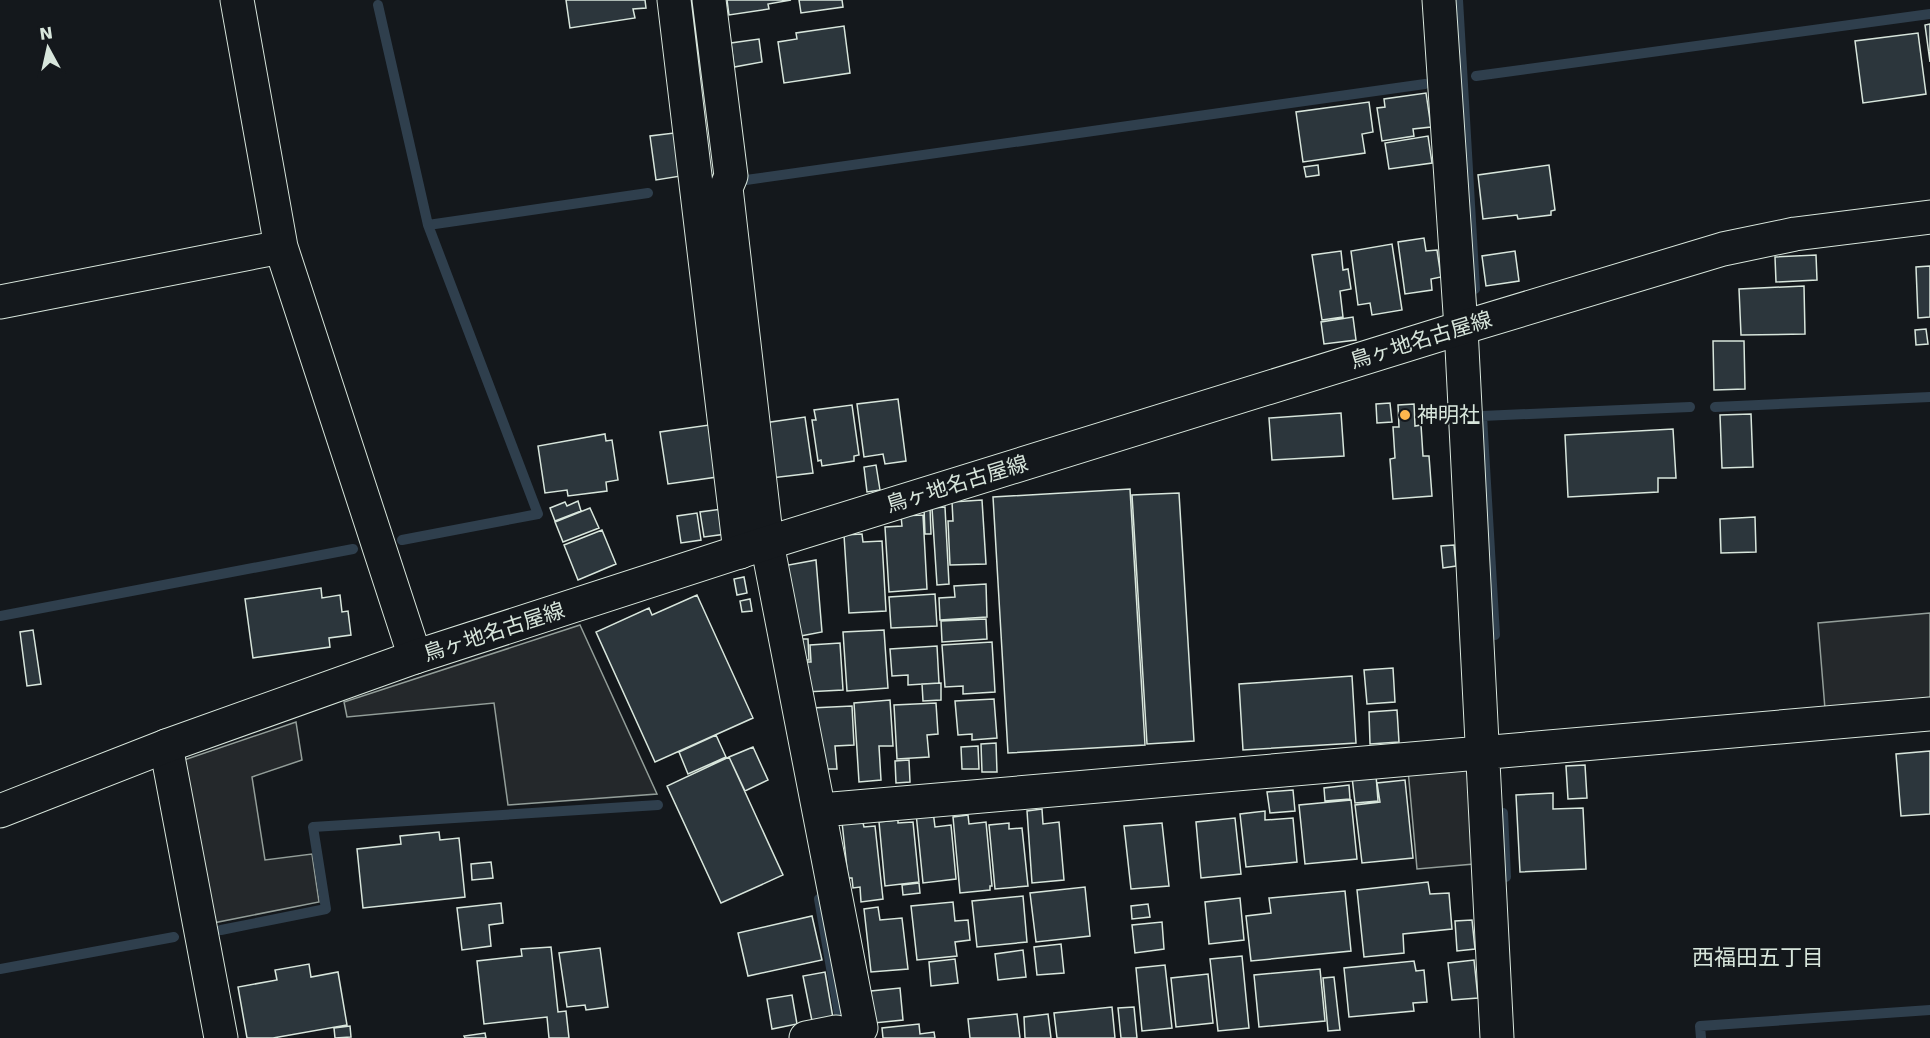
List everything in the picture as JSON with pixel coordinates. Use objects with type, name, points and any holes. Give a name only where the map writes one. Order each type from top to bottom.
[{"type":"street","points":[[674,0],[754,547],[821,810],[834,1033]]},
{"type":"street","points":[[709,0],[731,176],[726,188],[754,547]]},
{"type":"street","points":[[1439,0],[1461,328],[1497,1038]]},
{"type":"street","points":[[246,1],[281,247],[415,657]]},
{"type":"street","name":"鳥ヶ地名古屋線","points":[[0,811],[166,746],[415,657],[754,547],[1461,328],[1723,249],[1795,234],[1930,218]]},
{"type":"street","points":[[0,302],[281,247]]},
{"type":"street","points":[[821,810],[1930,714]]},
{"type":"street","points":[[166,746],[220,1038]]},
{"type":"shaded area","points":[[1930,613],[1930,700],[1825,709],[1818,623]]},
{"type":"shaded area","points":[[580,625],[657,794],[508,805],[494,703],[347,717],[344,702]]},
{"type":"shaded area","points":[[296,722],[302,760],[252,777],[265,860],[312,854],[319,902],[213,923],[184,760]]},
{"type":"shaded area","points":[[1468,764],[1474,864],[1417,869],[1408,770]]},
{"type":"building","points":[[566,0],[645,0],[646,8],[633,9],[635,18],[570,28]]},
{"type":"building","points":[[727,0],[791,0],[768,4],[769,9],[729,15]]},
{"type":"building","points":[[799,0],[842,0],[843,7],[801,13]]},
{"type":"building","points":[[1930,24],[1930,62],[1925,25]]},
{"type":"building","points":[[844,26],[850,73],[784,83],[778,42],[797,39],[796,33]]},
{"type":"building","points":[[1918,33],[1926,94],[1863,103],[1855,41]]},
{"type":"building","points":[[759,39],[762,62],[734,67],[731,43]]},
{"type":"building","points":[[1426,93],[1431,127],[1413,129],[1414,136],[1382,141],[1377,108],[1385,107],[1384,99]]},
{"type":"building","points":[[1369,102],[1373,132],[1362,134],[1365,153],[1303,162],[1296,112]]},
{"type":"building","points":[[674,133],[681,176],[656,180],[650,136]]},
{"type":"building","points":[[1428,136],[1432,163],[1389,169],[1385,143]]},
{"type":"building","points":[[1318,165],[1319,175],[1306,177],[1304,167]]},
{"type":"building","points":[[1549,165],[1555,210],[1551,211],[1551,215],[1518,219],[1517,215],[1483,219],[1478,175]]},
{"type":"building","points":[[1424,238],[1426,251],[1437,250],[1441,277],[1431,279],[1432,290],[1405,294],[1398,242]]},
{"type":"building","points":[[1392,244],[1402,310],[1372,315],[1370,303],[1358,305],[1351,251]]},
{"type":"building","points":[[1341,251],[1343,270],[1348,269],[1351,289],[1340,291],[1343,317],[1322,320],[1312,255]]},
{"type":"building","points":[[1515,251],[1519,281],[1486,286],[1482,256]]},
{"type":"building","points":[[1816,255],[1817,280],[1776,282],[1775,257]]},
{"type":"building","points":[[1930,266],[1930,317],[1918,318],[1916,267]]},
{"type":"building","points":[[1804,286],[1805,334],[1741,335],[1739,289]]},
{"type":"building","points":[[1353,317],[1356,340],[1324,344],[1321,322]]},
{"type":"building","points":[[1926,329],[1928,344],[1916,345],[1915,330]]},
{"type":"building","points":[[1713,341],[1744,341],[1745,389],[1714,390]]},
{"type":"building","points":[[898,399],[906,461],[885,464],[883,454],[864,457],[857,404]]},
{"type":"building","points":[[1390,403],[1392,422],[1377,423],[1376,404]]},
{"type":"building","points":[[1414,404],[1415,426],[1421,425],[1423,456],[1429,456],[1432,496],[1393,499],[1390,459],[1395,458],[1393,427],[1399,427],[1398,405]]},
{"type":"building","points":[[852,405],[859,455],[854,456],[854,461],[822,466],[821,460],[818,461],[812,420],[816,420],[814,410]]},
{"type":"building","points":[[1341,413],[1344,456],[1272,460],[1269,418]]},
{"type":"building","points":[[1751,414],[1753,467],[1722,468],[1720,415]]},
{"type":"building","points":[[805,417],[813,473],[771,478],[764,423]]},
{"type":"building","points":[[709,425],[717,477],[668,484],[660,432]]},
{"type":"building","points":[[1673,429],[1676,478],[1658,478],[1658,492],[1568,497],[1565,435]]},
{"type":"building","points":[[605,434],[606,441],[612,440],[618,480],[606,482],[607,491],[568,496],[567,490],[545,493],[538,446]]},
{"type":"building","points":[[876,465],[880,490],[867,492],[864,467]]},
{"type":"building","points":[[1130,489],[1145,745],[1008,753],[993,497]]},
{"type":"building","points":[[1179,493],[1194,741],[1147,744],[1132,495]]},
{"type":"building","points":[[982,500],[986,564],[950,565],[948,521],[953,521],[952,502]]},
{"type":"building","points":[[578,501],[581,511],[555,521],[550,508],[565,502],[567,506]]},
{"type":"building","points":[[945,507],[949,584],[937,585],[932,508]]},
{"type":"building","points":[[590,508],[599,528],[563,542],[555,522]]},
{"type":"building","points":[[924,508],[930,508],[931,534],[925,534]]},
{"type":"building","points":[[722,509],[726,534],[704,537],[700,512]]},
{"type":"building","points":[[697,513],[701,540],[681,543],[677,516]]},
{"type":"building","points":[[923,515],[927,589],[889,592],[885,527],[902,526],[901,516]]},
{"type":"building","points":[[1755,517],[1756,552],[1721,553],[1720,519]]},
{"type":"building","points":[[602,530],[616,564],[578,580],[564,545]]},
{"type":"building","points":[[862,534],[863,542],[882,541],[886,611],[849,613],[844,535]]},
{"type":"building","points":[[1454,545],[1456,566],[1443,568],[1441,546]]},
{"type":"building","points":[[816,560],[822,632],[795,637],[783,566]]},
{"type":"building","points":[[744,577],[747,593],[737,595],[734,579]]},
{"type":"building","points":[[986,584],[987,617],[940,620],[939,598],[955,597],[954,586]]},
{"type":"building","points":[[321,588],[322,598],[340,595],[342,612],[348,611],[351,635],[329,638],[330,647],[253,658],[245,599]]},
{"type":"building","points":[[935,594],[937,626],[891,628],[889,597]]},
{"type":"building","points":[[697,595],[753,718],[655,762],[596,632],[649,608],[652,615]]},
{"type":"building","points":[[750,599],[752,611],[742,612],[740,601]]},
{"type":"building","points":[[986,619],[987,639],[942,642],[941,621]]},
{"type":"building","points":[[33,630],[41,684],[27,686],[20,632]]},
{"type":"building","points":[[884,630],[888,688],[847,691],[843,632]]},
{"type":"building","points":[[798,639],[808,639],[809,660],[799,660]]},
{"type":"building","points":[[992,642],[995,692],[963,694],[963,686],[945,687],[942,645]]},
{"type":"building","points":[[840,643],[843,690],[805,692],[803,662],[811,662],[810,645]]},
{"type":"building","points":[[937,646],[939,683],[908,685],[908,675],[892,676],[890,649]]},
{"type":"building","points":[[1393,668],[1395,702],[1367,704],[1364,670]]},
{"type":"building","points":[[1352,676],[1356,743],[1243,750],[1239,684]]},
{"type":"building","points":[[941,683],[941,700],[923,701],[922,684]]},
{"type":"building","points":[[994,699],[997,738],[972,740],[972,734],[958,735],[955,701]]},
{"type":"building","points":[[890,700],[893,746],[879,746],[881,780],[859,782],[854,703]]},
{"type":"building","points":[[936,703],[938,734],[927,735],[929,757],[897,759],[894,705]]},
{"type":"building","points":[[852,706],[854,745],[835,746],[837,769],[823,769],[811,708]]},
{"type":"building","points":[[1397,710],[1399,742],[1370,744],[1369,712]]},
{"type":"building","points":[[716,735],[726,757],[688,774],[679,752]]},
{"type":"building","points":[[996,743],[997,772],[982,772],[981,744]]},
{"type":"building","points":[[978,746],[979,769],[962,769],[961,747]]},
{"type":"building","points":[[753,747],[768,780],[745,791],[729,757]]},
{"type":"building","points":[[1930,751],[1930,814],[1901,816],[1896,754]]},
{"type":"building","points":[[729,757],[783,875],[721,903],[667,786]]},
{"type":"building","points":[[909,760],[910,782],[896,783],[895,761]]},
{"type":"building","points":[[1585,765],[1587,798],[1568,799],[1566,766]]},
{"type":"building","points":[[1376,775],[1378,801],[1355,803],[1352,777]]},
{"type":"building","points":[[1405,780],[1413,858],[1362,863],[1355,805],[1380,802],[1377,783]]},
{"type":"building","points":[[1349,785],[1350,799],[1325,801],[1324,788]]},
{"type":"building","points":[[1293,790],[1295,811],[1270,813],[1267,792]]},
{"type":"building","points":[[1553,793],[1553,809],[1583,808],[1586,869],[1520,872],[1516,795]]},
{"type":"building","points":[[1351,800],[1357,859],[1305,864],[1299,805]]},
{"type":"building","points":[[1042,809],[1043,824],[1059,822],[1064,880],[1032,883],[1027,811]]},
{"type":"building","points":[[933,811],[935,827],[951,825],[956,879],[923,883],[916,813]]},
{"type":"building","points":[[1265,811],[1265,820],[1293,818],[1297,862],[1246,867],[1240,814]]},
{"type":"building","points":[[968,815],[969,824],[986,822],[992,886],[990,890],[960,893],[953,817]]},
{"type":"building","points":[[1235,818],[1241,874],[1201,878],[1196,822]]},
{"type":"building","points":[[862,819],[864,827],[875,826],[883,899],[861,902],[860,887],[853,888],[852,878],[848,878],[842,822]]},
{"type":"building","points":[[898,820],[898,823],[913,822],[919,882],[885,886],[879,822]]},
{"type":"building","points":[[1009,823],[1009,829],[1022,828],[1028,886],[995,889],[989,825]]},
{"type":"building","points":[[1162,823],[1169,886],[1131,889],[1124,826]]},
{"type":"building","points":[[439,832],[440,840],[459,838],[465,897],[363,908],[357,849],[401,844],[400,836]]},
{"type":"building","points":[[491,862],[493,878],[472,880],[471,864]]},
{"type":"building","points":[[1428,882],[1430,894],[1449,893],[1452,929],[1403,934],[1404,953],[1364,957],[1357,890]]},
{"type":"building","points":[[919,883],[920,893],[903,895],[902,885]]},
{"type":"building","points":[[1085,887],[1090,936],[1036,942],[1030,893]]},
{"type":"building","points":[[1345,891],[1351,951],[1251,961],[1246,916],[1271,913],[1269,898]]},
{"type":"building","points":[[1023,896],[1027,942],[977,947],[972,901]]},
{"type":"building","points":[[1240,898],[1244,940],[1209,944],[1205,902]]},
{"type":"building","points":[[953,902],[955,921],[968,920],[970,940],[955,942],[957,956],[917,960],[911,906]]},
{"type":"building","points":[[501,903],[503,923],[489,925],[491,946],[462,950],[457,908]]},
{"type":"building","points":[[1148,904],[1150,917],[1132,919],[1131,906]]},
{"type":"building","points":[[878,907],[880,920],[902,918],[908,969],[871,972],[864,909]]},
{"type":"building","points":[[812,916],[822,960],[748,976],[738,933]]},
{"type":"building","points":[[1472,920],[1475,949],[1457,951],[1455,921]]},
{"type":"building","points":[[1162,922],[1164,949],[1135,953],[1132,925]]},
{"type":"building","points":[[1061,944],[1064,973],[1037,975],[1034,947]]},
{"type":"building","points":[[551,947],[558,1012],[566,1011],[569,1038],[549,1038],[547,1017],[484,1024],[477,961],[522,956],[521,949]]},
{"type":"building","points":[[600,948],[608,1007],[586,1010],[585,1005],[567,1007],[559,953]]},
{"type":"building","points":[[1023,950],[1026,977],[998,980],[995,954]]},
{"type":"building","points":[[1242,956],[1249,1028],[1218,1031],[1210,959]]},
{"type":"building","points":[[955,959],[958,983],[931,986],[929,962]]},
{"type":"building","points":[[1474,960],[1478,998],[1452,1000],[1448,963]]},
{"type":"building","points":[[1414,961],[1416,971],[1424,970],[1427,1002],[1413,1003],[1414,1011],[1349,1017],[1344,968]]},
{"type":"building","points":[[309,964],[311,977],[338,972],[347,1025],[273,1038],[247,1038],[238,987],[277,980],[275,970]]},
{"type":"building","points":[[1165,965],[1172,1028],[1142,1031],[1136,968]]},
{"type":"building","points":[[1320,969],[1325,1021],[1259,1027],[1254,975]]},
{"type":"building","points":[[825,972],[833,1018],[812,1021],[803,976]]},
{"type":"building","points":[[1208,974],[1213,1023],[1176,1027],[1171,978]]},
{"type":"building","points":[[1334,977],[1340,1030],[1328,1031],[1323,978]]},
{"type":"building","points":[[900,988],[903,1020],[874,1023],[871,991]]},
{"type":"building","points":[[792,995],[797,1024],[772,1029],[767,999]]},
{"type":"building","points":[[1112,1007],[1115,1038],[1057,1038],[1054,1013]]},
{"type":"building","points":[[1134,1007],[1137,1038],[1121,1038],[1118,1008]]},
{"type":"building","points":[[1017,1014],[1020,1038],[970,1038],[968,1019]]},
{"type":"building","points":[[1048,1014],[1051,1038],[1025,1038],[1024,1017]]},
{"type":"building","points":[[919,1024],[920,1034],[934,1032],[935,1038],[883,1038],[882,1028]]},
{"type":"building","points":[[350,1026],[351,1037],[335,1038],[334,1028]]},
{"type":"building","points":[[485,1033],[486,1038],[465,1038],[464,1036]]},
{"type":"waterway","points":[[691,0],[698,62]]},
{"type":"waterway","points":[[1458,0],[1475,289]]},
{"type":"waterway","points":[[378,5],[428,225],[538,514],[402,540]]},
{"type":"waterway","points":[[1476,76],[1930,14]]},
{"type":"waterway","points":[[746,180],[1425,84]]},
{"type":"waterway","points":[[428,225],[648,193]]},
{"type":"waterway","points":[[1715,407],[1930,397]]},
{"type":"waterway","points":[[1495,635],[1482,416],[1690,407]]},
{"type":"waterway","points":[[0,616],[353,549]]},
{"type":"waterway","points":[[221,930],[326,909],[313,827],[658,805]]},
{"type":"waterway","points":[[1503,813],[1506,877]]},
{"type":"waterway","points":[[819,899],[839,1014],[847,1030]]},
{"type":"waterway","points":[[0,969],[174,937]]},
{"type":"waterway","points":[[1701,1038],[1700,1026],[1930,1010]]},
{"type":"place","name":"神明社","points":[[1405,415]]},
{"type":"district","name":"西福田五丁目","points":[[1758,957]]}]
